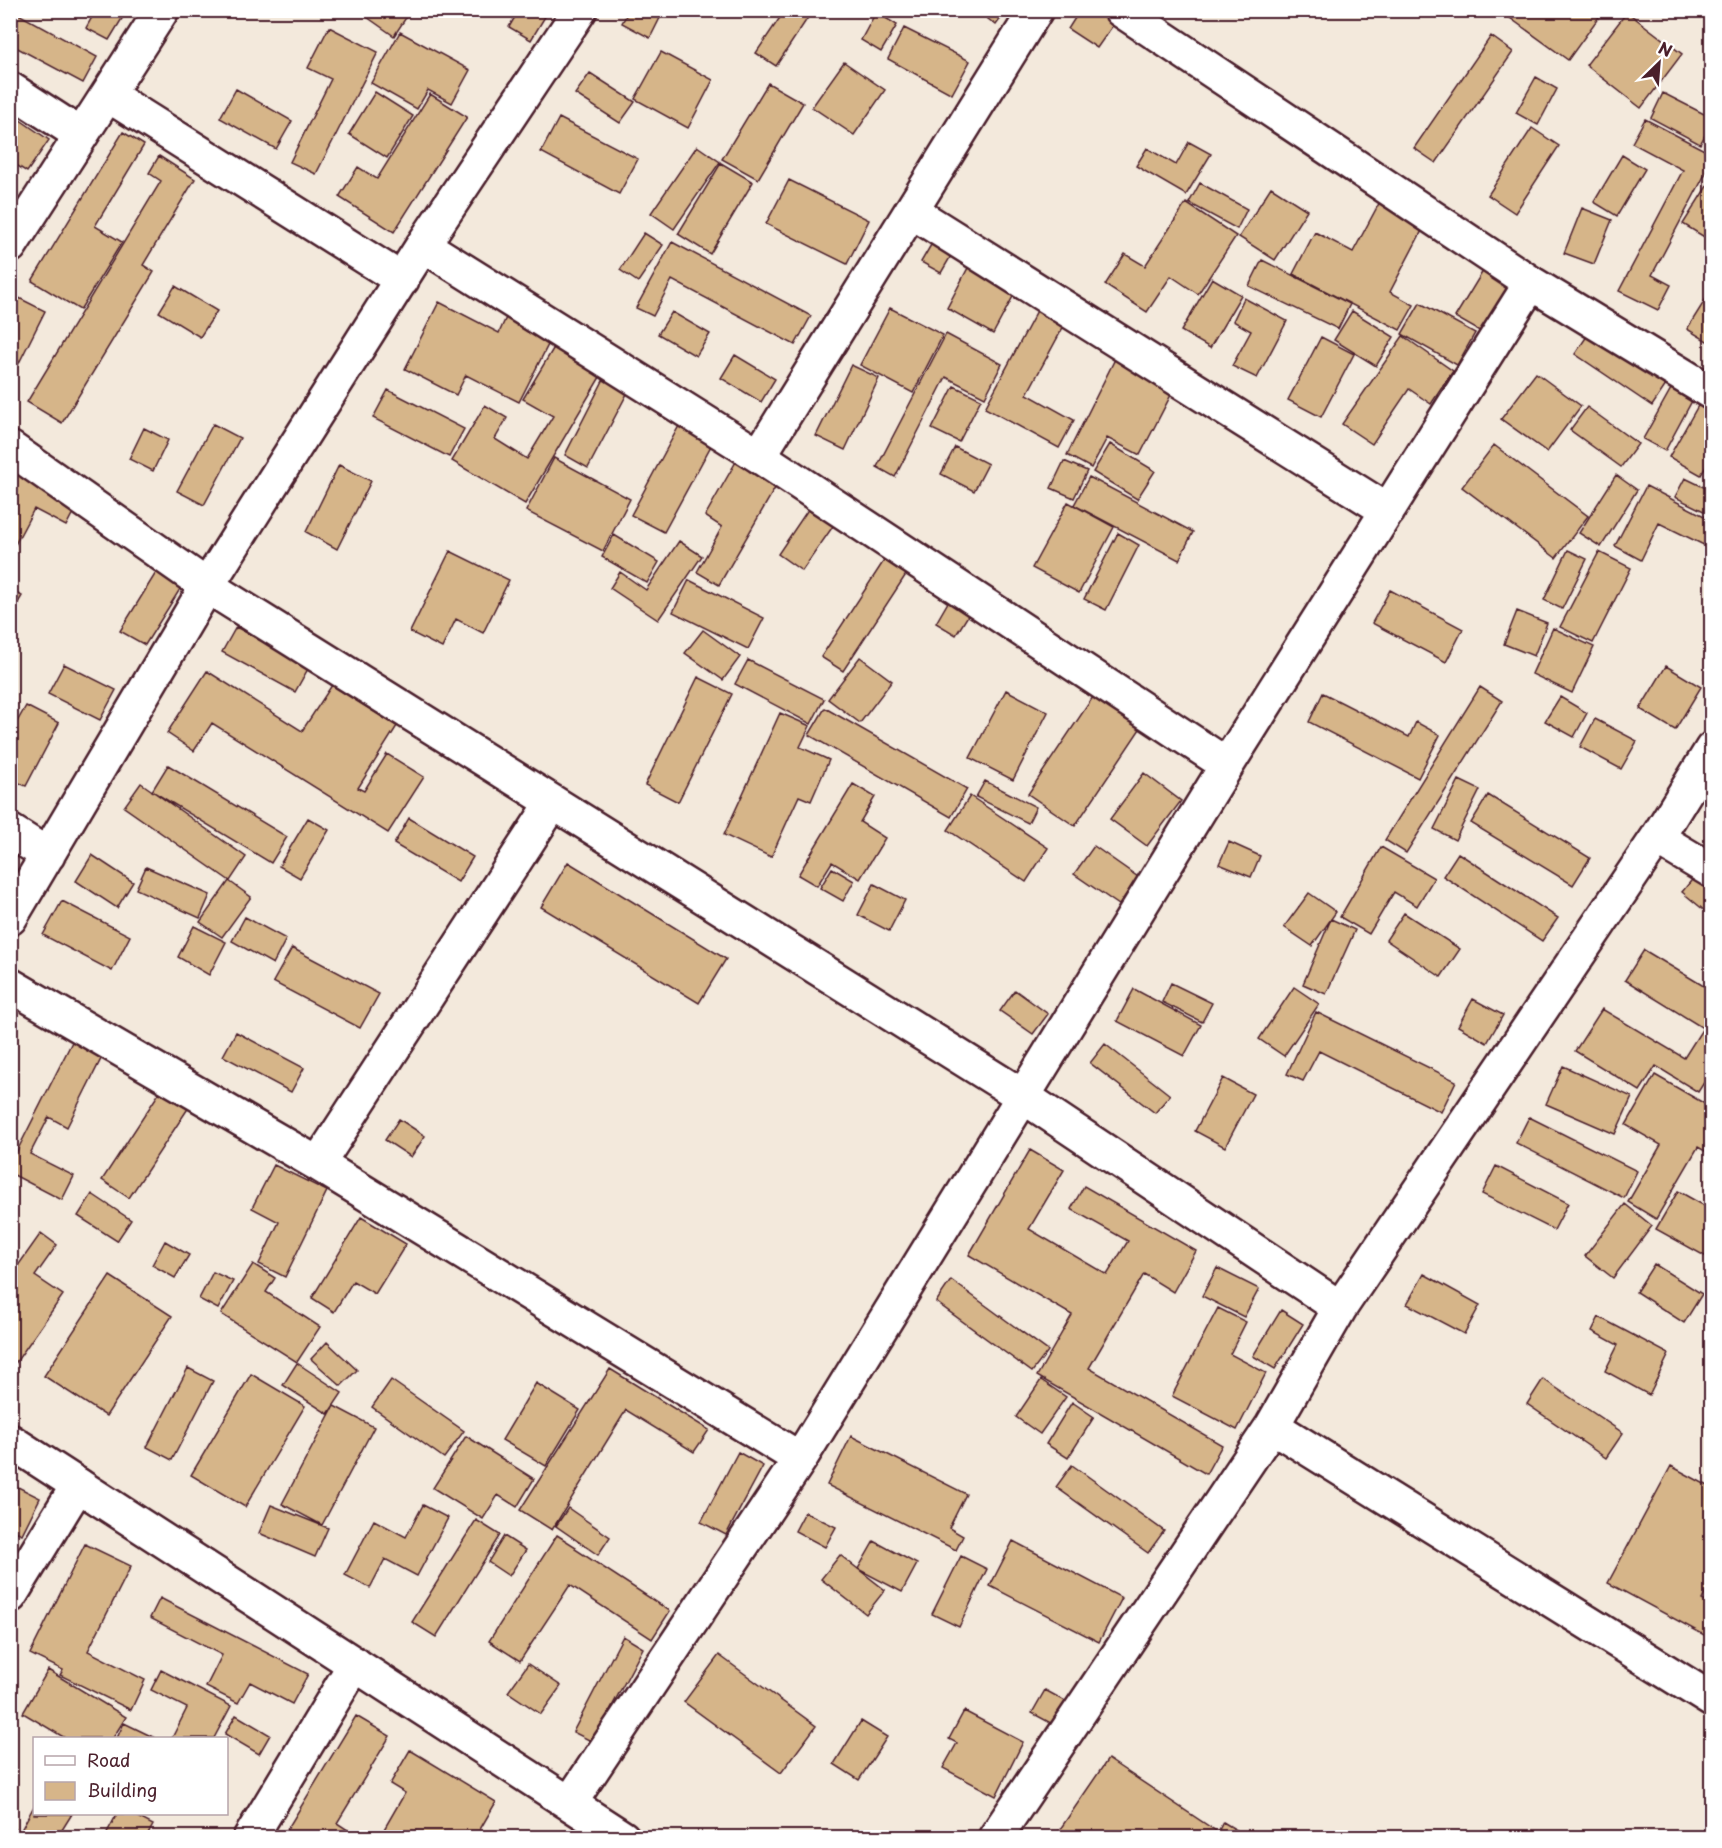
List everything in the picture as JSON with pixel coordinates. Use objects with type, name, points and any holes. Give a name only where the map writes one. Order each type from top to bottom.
[{"type":"street","points":[[10,246],[162,10]]},
{"type":"street","points":[[10,918],[207,586],[423,245],[580,10]]},
{"type":"street","points":[[759,456],[1036,10]]},
{"type":"street","points":[[1120,10],[1531,283],[1712,393]]},
{"type":"street","points":[[10,89],[81,135]]},
{"type":"street","points":[[108,95],[402,280]]},
{"type":"street","points":[[911,211],[1388,511]]},
{"type":"street","points":[[423,245],[759,456],[1227,765]]},
{"type":"street","points":[[570,1803],[800,1459],[1227,765],[1531,283]]},
{"type":"street","points":[[10,448],[207,586],[552,804],[1024,1097],[1340,1308]]},
{"type":"street","points":[[995,1838],[1272,1426],[1340,1308],[1657,838],[1712,749]]},
{"type":"street","points":[[318,1164],[552,804]]},
{"type":"street","points":[[10,831],[48,855]]},
{"type":"street","points":[[1657,838],[1712,871]]},
{"type":"street","points":[[10,986],[318,1164],[800,1459]]},
{"type":"street","points":[[1272,1426],[1712,1700]]},
{"type":"street","points":[[10,1441],[619,1836]]},
{"type":"street","points":[[10,1596],[78,1485]]},
{"type":"street","points":[[250,1838],[355,1664]]},
{"type":"building","points":[[10,10],[23,10],[20,15],[97,57],[83,83],[10,44]]},
{"type":"building","points":[[96,10],[111,10],[123,17],[109,40],[86,28]]},
{"type":"building","points":[[357,10],[411,10],[394,36]]},
{"type":"building","points":[[519,10],[549,10],[531,40],[509,27]]},
{"type":"building","points":[[629,10],[664,10],[650,38],[622,23]]},
{"type":"building","points":[[785,10],[813,10],[776,66],[756,53]]},
{"type":"building","points":[[976,10],[1007,10],[996,25]]},
{"type":"building","points":[[1080,10],[1101,10],[1116,21],[1097,48],[1068,29]]},
{"type":"building","points":[[1499,10],[1555,10],[1560,14],[1563,10],[1590,10],[1599,17],[1568,60]]},
{"type":"building","points":[[876,12],[897,25],[881,52],[861,40]]},
{"type":"building","points":[[1627,12],[1682,54],[1641,108],[1586,65]]},
{"type":"building","points":[[329,27],[378,52],[316,174],[290,162],[331,79],[308,68]]},
{"type":"building","points":[[904,28],[970,61],[952,94],[888,59]]},
{"type":"building","points":[[400,32],[470,70],[452,103],[428,90],[417,109],[371,83]]},
{"type":"building","points":[[1491,36],[1513,52],[1436,163],[1414,148]]},
{"type":"building","points":[[661,52],[713,80],[688,128],[635,99]]},
{"type":"building","points":[[844,62],[885,90],[854,135],[812,107]]},
{"type":"building","points":[[590,73],[635,102],[620,123],[575,94]]},
{"type":"building","points":[[1536,77],[1557,89],[1538,125],[1516,113]]},
{"type":"building","points":[[768,83],[803,103],[758,179],[722,159]]},
{"type":"building","points":[[236,89],[292,121],[276,149],[220,118]]},
{"type":"building","points":[[375,92],[413,116],[387,158],[349,134]]},
{"type":"building","points":[[1663,93],[1712,118],[1712,123],[1700,144],[1651,118]]},
{"type":"building","points":[[430,94],[467,117],[394,232],[339,197],[358,167],[377,179]]},
{"type":"building","points":[[10,113],[49,140],[27,172],[10,161]]},
{"type":"building","points":[[559,118],[638,159],[619,194],[541,152]]},
{"type":"building","points":[[1645,119],[1712,154],[1712,161],[1652,275],[1671,285],[1658,310],[1619,291],[1683,170],[1632,143]]},
{"type":"building","points":[[1532,128],[1559,146],[1515,213],[1488,195]]},
{"type":"building","points":[[123,132],[144,145],[95,226],[122,242],[80,310],[32,281]]},
{"type":"building","points":[[1189,142],[1211,154],[1186,195],[1136,166],[1147,148],[1176,165]]},
{"type":"building","points":[[697,146],[720,162],[674,229],[651,213]]},
{"type":"building","points":[[1622,155],[1645,169],[1617,216],[1594,202]]},
{"type":"building","points":[[159,156],[195,179],[143,265],[154,272],[62,423],[27,402],[161,181],[149,173]]},
{"type":"building","points":[[721,163],[753,182],[710,254],[678,234]]},
{"type":"building","points":[[1712,178],[1712,240],[1711,241],[1683,224]]},
{"type":"building","points":[[789,180],[869,220],[847,264],[766,224]]},
{"type":"building","points":[[1200,183],[1247,209],[1237,229],[1189,203]]},
{"type":"building","points":[[1271,187],[1307,210],[1275,260],[1239,237]]},
{"type":"building","points":[[1383,196],[1428,219],[1390,292],[1414,305],[1400,330],[1293,274],[1315,232],[1353,252]]},
{"type":"building","points":[[1186,203],[1236,236],[1198,294],[1171,276],[1147,312],[1105,285],[1125,254],[1145,266]]},
{"type":"building","points":[[1582,208],[1612,220],[1594,264],[1564,253]]},
{"type":"building","points":[[644,233],[663,245],[638,282],[620,270]]},
{"type":"building","points":[[935,238],[955,249],[941,273],[921,262]]},
{"type":"building","points":[[672,242],[811,316],[795,345],[672,280],[653,316],[636,308]]},
{"type":"building","points":[[1262,260],[1350,304],[1338,329],[1249,286]]},
{"type":"building","points":[[1489,261],[1516,277],[1483,333],[1455,317]]},
{"type":"building","points":[[970,264],[1017,289],[993,334],[947,308]]},
{"type":"building","points":[[1212,278],[1241,295],[1210,348],[1181,331]]},
{"type":"building","points":[[175,286],[217,311],[200,337],[159,312]]},
{"type":"building","points":[[1712,289],[1712,344],[1687,329]]},
{"type":"building","points":[[15,296],[45,311],[11,379],[10,304]]},
{"type":"building","points":[[1244,298],[1287,321],[1257,378],[1232,366],[1251,331],[1233,321]]},
{"type":"building","points":[[439,302],[499,333],[509,311],[554,333],[519,402],[466,375],[456,395],[405,369]]},
{"type":"building","points":[[1420,303],[1475,333],[1457,365],[1402,334]]},
{"type":"building","points":[[1040,305],[1067,320],[1027,394],[1074,420],[1059,448],[985,408]]},
{"type":"building","points":[[890,308],[943,335],[913,393],[860,365]]},
{"type":"building","points":[[1352,311],[1394,337],[1376,366],[1334,340]]},
{"type":"building","points":[[672,312],[710,334],[696,356],[658,334]]},
{"type":"building","points":[[1589,333],[1666,385],[1652,406],[1575,354]]},
{"type":"building","points":[[946,334],[1002,364],[985,397],[946,377],[895,477],[877,467]]},
{"type":"building","points":[[1403,336],[1453,371],[1431,404],[1409,389],[1372,444],[1342,424]]},
{"type":"building","points":[[1321,337],[1354,354],[1321,417],[1288,400]]},
{"type":"building","points":[[556,344],[603,372],[525,504],[452,461],[485,405],[507,418],[495,439],[527,459],[553,416],[523,399]]},
{"type":"building","points":[[735,355],[775,379],[761,402],[721,378]]},
{"type":"building","points":[[1116,357],[1175,387],[1140,455],[1107,438],[1091,468],[1067,455]]},
{"type":"building","points":[[851,365],[879,378],[845,450],[816,436]]},
{"type":"building","points":[[1536,373],[1581,406],[1547,452],[1501,419]]},
{"type":"building","points":[[606,375],[630,388],[588,468],[565,455]]},
{"type":"building","points":[[954,386],[981,399],[959,442],[932,429]]},
{"type":"building","points":[[1672,387],[1693,399],[1665,451],[1643,439]]},
{"type":"building","points":[[388,390],[464,429],[449,457],[373,418]]},
{"type":"building","points":[[1699,404],[1712,411],[1712,457],[1701,475],[1669,457]]},
{"type":"building","points":[[1587,407],[1638,444],[1621,467],[1570,430]]},
{"type":"building","points":[[213,424],[240,438],[204,505],[177,491]]},
{"type":"building","points":[[680,424],[713,442],[664,532],[631,515]]},
{"type":"building","points":[[144,428],[168,440],[153,471],[129,459]]},
{"type":"building","points":[[1110,444],[1155,471],[1137,499],[1093,472]]},
{"type":"building","points":[[1494,445],[1588,516],[1556,558],[1462,487]]},
{"type":"building","points":[[955,447],[988,464],[974,491],[941,474]]},
{"type":"building","points":[[554,458],[630,499],[603,551],[526,511]]},
{"type":"building","points":[[737,460],[778,483],[719,585],[697,572],[722,527],[705,516]]},
{"type":"building","points":[[1064,461],[1087,471],[1074,498],[1051,488]]},
{"type":"building","points":[[339,465],[371,481],[337,549],[306,532]]},
{"type":"building","points":[[20,470],[79,501],[66,526],[34,509],[10,554],[10,487]]},
{"type":"building","points":[[1616,475],[1637,490],[1601,547],[1579,533]]},
{"type":"building","points":[[1089,477],[1193,532],[1179,560],[1074,505]]},
{"type":"building","points":[[1685,478],[1712,491],[1712,515],[1675,497]]},
{"type":"building","points":[[1646,486],[1712,520],[1712,549],[1659,523],[1641,560],[1615,546]]},
{"type":"building","points":[[1068,502],[1114,527],[1079,593],[1032,568]]},
{"type":"building","points":[[811,505],[836,522],[802,571],[778,554]]},
{"type":"building","points":[[1118,533],[1139,545],[1106,610],[1084,599]]},
{"type":"building","points":[[614,535],[659,562],[647,583],[602,557]]},
{"type":"building","points":[[679,541],[702,556],[658,620],[610,588],[620,572],[646,590]]},
{"type":"building","points":[[1568,550],[1587,559],[1562,609],[1544,600]]},
{"type":"building","points":[[450,551],[509,580],[483,633],[456,619],[442,648],[410,632]]},
{"type":"building","points":[[1599,552],[1631,568],[1593,643],[1560,627]]},
{"type":"building","points":[[887,556],[909,570],[843,671],[821,657]]},
{"type":"building","points":[[162,563],[187,578],[145,645],[120,631]]},
{"type":"building","points":[[689,580],[764,618],[748,649],[673,612]]},
{"type":"building","points":[[10,590],[22,596],[10,616]]},
{"type":"building","points":[[1390,590],[1463,629],[1446,662],[1372,623]]},
{"type":"building","points":[[951,597],[972,609],[956,635],[936,623]]},
{"type":"building","points":[[1517,611],[1547,623],[1534,656],[1504,644]]},
{"type":"building","points":[[236,627],[309,667],[295,692],[222,652]]},
{"type":"building","points":[[1553,628],[1594,647],[1572,693],[1532,674]]},
{"type":"building","points":[[703,630],[740,657],[723,680],[685,653]]},
{"type":"building","points":[[860,657],[892,681],[860,723],[828,699]]},
{"type":"building","points":[[748,660],[824,699],[811,724],[735,684]]},
{"type":"building","points":[[64,664],[116,690],[100,720],[48,694]]},
{"type":"building","points":[[1666,666],[1701,687],[1675,730],[1640,709]]},
{"type":"building","points":[[207,671],[302,731],[332,685],[397,726],[358,788],[364,791],[387,754],[424,777],[388,833],[212,723],[194,751],[167,733]]},
{"type":"building","points":[[698,677],[732,694],[678,802],[645,785]]},
{"type":"building","points":[[1480,687],[1502,701],[1406,853],[1385,840]]},
{"type":"building","points":[[1099,688],[1146,720],[1075,826],[1028,794]]},
{"type":"building","points":[[1006,690],[1048,712],[1013,780],[970,758]]},
{"type":"building","points":[[1323,693],[1409,737],[1416,722],[1440,735],[1418,778],[1309,722]]},
{"type":"building","points":[[1560,697],[1587,713],[1574,737],[1545,721]]},
{"type":"building","points":[[26,706],[59,723],[26,786],[10,779],[10,734]]},
{"type":"building","points":[[825,708],[967,789],[951,817],[809,735]]},
{"type":"building","points":[[780,713],[810,726],[800,747],[829,760],[811,801],[799,796],[771,857],[724,835]]},
{"type":"building","points":[[1595,719],[1637,741],[1621,769],[1580,747]]},
{"type":"building","points":[[168,765],[287,837],[271,863],[152,791]]},
{"type":"building","points":[[1144,773],[1181,801],[1147,846],[1110,819]]},
{"type":"building","points":[[1459,780],[1480,790],[1455,840],[1434,829]]},
{"type":"building","points":[[985,781],[1036,807],[1028,823],[976,797]]},
{"type":"building","points":[[141,783],[246,857],[230,881],[124,807]]},
{"type":"building","points":[[853,784],[875,797],[860,822],[885,838],[860,879],[832,862],[817,886],[798,875]]},
{"type":"building","points":[[1488,795],[1590,858],[1573,885],[1471,823]]},
{"type":"building","points":[[970,796],[1048,848],[1026,882],[948,830]]},
{"type":"building","points":[[308,818],[329,830],[300,878],[279,866]]},
{"type":"building","points":[[409,818],[473,857],[458,882],[394,844]]},
{"type":"building","points":[[1229,842],[1260,856],[1251,877],[1219,864]]},
{"type":"building","points":[[1094,846],[1138,877],[1119,905],[1074,874]]},
{"type":"building","points":[[1381,847],[1434,878],[1417,906],[1394,892],[1369,934],[1340,917]]},
{"type":"building","points":[[1458,853],[1558,918],[1542,941],[1443,876]]},
{"type":"building","points":[[92,855],[133,882],[117,908],[76,881]]},
{"type":"building","points":[[568,862],[726,959],[699,1003],[541,907]]},
{"type":"building","points":[[146,867],[210,895],[200,918],[136,889]]},
{"type":"building","points":[[832,868],[854,881],[843,901],[820,888]]},
{"type":"building","points":[[1700,870],[1712,879],[1712,913],[1710,915],[1682,892]]},
{"type":"building","points":[[229,881],[251,897],[222,937],[200,922]]},
{"type":"building","points":[[874,884],[905,900],[889,931],[858,915]]},
{"type":"building","points":[[1309,893],[1336,912],[1312,946],[1284,927]]},
{"type":"building","points":[[62,901],[130,936],[112,971],[43,935]]},
{"type":"building","points":[[1404,913],[1460,949],[1441,977],[1386,940]]},
{"type":"building","points":[[245,917],[286,939],[273,964],[232,941]]},
{"type":"building","points":[[1331,919],[1355,930],[1326,994],[1303,984]]},
{"type":"building","points":[[194,926],[226,942],[209,975],[178,957]]},
{"type":"building","points":[[292,948],[379,994],[360,1028],[273,982]]},
{"type":"building","points":[[1644,950],[1712,991],[1712,1070],[1698,1092],[1656,1066],[1640,1091],[1575,1051],[1602,1009],[1684,1058],[1703,1028],[1625,980]]},
{"type":"building","points":[[1171,983],[1212,1003],[1202,1022],[1162,1002]]},
{"type":"building","points":[[1294,987],[1319,1004],[1284,1056],[1259,1039]]},
{"type":"building","points":[[1134,989],[1201,1025],[1184,1056],[1117,1021]]},
{"type":"building","points":[[1015,990],[1048,1014],[1033,1034],[1000,1011]]},
{"type":"building","points":[[1473,999],[1503,1015],[1487,1043],[1458,1026]]},
{"type":"building","points":[[1316,1012],[1456,1081],[1441,1112],[1319,1051],[1303,1081],[1287,1074]]},
{"type":"building","points":[[79,1028],[109,1043],[67,1127],[49,1117],[30,1154],[74,1176],[62,1200],[10,1173],[10,1165]]},
{"type":"building","points":[[236,1032],[304,1068],[291,1092],[223,1056]]},
{"type":"building","points":[[1105,1044],[1170,1095],[1155,1113],[1090,1063]]},
{"type":"building","points":[[1563,1066],[1632,1097],[1615,1134],[1546,1104]]},
{"type":"building","points":[[1655,1075],[1712,1108],[1712,1155],[1698,1147],[1656,1219],[1628,1202],[1661,1145],[1626,1125]]},
{"type":"building","points":[[1712,1076],[1712,1088],[1706,1084]]},
{"type":"building","points":[[1223,1078],[1253,1094],[1225,1147],[1195,1131]]},
{"type":"building","points":[[163,1087],[191,1104],[129,1198],[102,1180]]},
{"type":"building","points":[[1529,1117],[1637,1171],[1624,1198],[1516,1143]]},
{"type":"building","points":[[399,1119],[425,1136],[411,1157],[385,1140]]},
{"type":"building","points":[[1030,1150],[1064,1170],[1029,1229],[1107,1275],[1128,1241],[1071,1209],[1084,1186],[1196,1251],[1173,1292],[1144,1274],[1089,1368],[1222,1445],[1206,1474],[1037,1376],[1072,1315],[969,1255]]},
{"type":"building","points":[[274,1165],[327,1191],[285,1277],[259,1264],[279,1222],[252,1208]]},
{"type":"building","points":[[1496,1166],[1568,1203],[1554,1230],[1482,1194]]},
{"type":"building","points":[[1678,1191],[1712,1210],[1712,1260],[1656,1229]]},
{"type":"building","points":[[92,1194],[131,1220],[117,1241],[78,1216]]},
{"type":"building","points":[[1625,1204],[1652,1226],[1613,1278],[1585,1256]]},
{"type":"building","points":[[361,1217],[406,1244],[375,1294],[353,1281],[334,1312],[312,1298]]},
{"type":"building","points":[[41,1233],[57,1245],[35,1276],[63,1295],[14,1365],[10,1363],[10,1277]]},
{"type":"building","points":[[165,1241],[189,1255],[175,1278],[152,1265]]},
{"type":"building","points":[[253,1264],[275,1278],[266,1292],[320,1327],[297,1362],[221,1314]]},
{"type":"building","points":[[1654,1264],[1702,1294],[1684,1323],[1636,1292]]},
{"type":"building","points":[[1217,1268],[1259,1289],[1244,1317],[1202,1296]]},
{"type":"building","points":[[213,1272],[233,1281],[218,1309],[199,1299]]},
{"type":"building","points":[[1424,1274],[1480,1305],[1464,1334],[1407,1304]]},
{"type":"building","points":[[110,1276],[172,1316],[106,1416],[44,1376]]},
{"type":"building","points":[[951,1280],[1048,1351],[1032,1372],[936,1302]]},
{"type":"building","points":[[1218,1308],[1246,1322],[1230,1354],[1266,1373],[1237,1430],[1172,1396]]},
{"type":"building","points":[[1281,1310],[1303,1324],[1275,1369],[1253,1356]]},
{"type":"building","points":[[1599,1317],[1669,1354],[1649,1395],[1605,1371],[1618,1345],[1592,1331]]},
{"type":"building","points":[[327,1342],[357,1370],[341,1386],[311,1359]]},
{"type":"building","points":[[297,1363],[342,1393],[328,1414],[283,1385]]},
{"type":"building","points":[[188,1368],[213,1381],[172,1460],[147,1447]]},
{"type":"building","points":[[610,1369],[709,1430],[694,1452],[626,1410],[552,1530],[520,1510]]},
{"type":"building","points":[[251,1374],[305,1406],[245,1507],[191,1475]]},
{"type":"building","points":[[1543,1379],[1623,1433],[1606,1458],[1527,1404]]},
{"type":"building","points":[[391,1380],[464,1431],[444,1458],[372,1407]]},
{"type":"building","points":[[1041,1380],[1066,1397],[1040,1434],[1016,1417]]},
{"type":"building","points":[[536,1383],[580,1410],[546,1466],[502,1440]]},
{"type":"building","points":[[1072,1402],[1094,1417],[1068,1458],[1046,1444]]},
{"type":"building","points":[[334,1406],[374,1427],[322,1525],[282,1504]]},
{"type":"building","points":[[466,1436],[534,1479],[517,1507],[498,1495],[483,1519],[433,1488]]},
{"type":"building","points":[[851,1436],[966,1494],[949,1528],[963,1536],[956,1550],[827,1485]]},
{"type":"building","points":[[738,1452],[763,1466],[726,1535],[701,1522]]},
{"type":"building","points":[[1072,1465],[1164,1531],[1148,1553],[1056,1487]]},
{"type":"building","points":[[1671,1466],[1712,1488],[1712,1581],[1702,1600],[1712,1605],[1712,1625],[1706,1636],[1608,1583]]},
{"type":"building","points":[[10,1483],[40,1498],[22,1534],[10,1529]]},
{"type":"building","points":[[271,1505],[328,1528],[315,1557],[259,1533]]},
{"type":"building","points":[[423,1505],[448,1518],[417,1576],[385,1559],[370,1588],[345,1575],[374,1520],[406,1537]]},
{"type":"building","points":[[568,1508],[610,1537],[598,1555],[556,1526]]},
{"type":"building","points":[[805,1512],[836,1527],[825,1547],[795,1531]]},
{"type":"building","points":[[476,1520],[500,1535],[436,1637],[412,1622]]},
{"type":"building","points":[[557,1535],[670,1611],[652,1639],[570,1585],[520,1661],[489,1641]]},
{"type":"building","points":[[504,1536],[526,1550],[509,1576],[488,1562]]},
{"type":"building","points":[[874,1541],[917,1564],[902,1592],[858,1569]]},
{"type":"building","points":[[1013,1541],[1122,1598],[1099,1642],[990,1586]]},
{"type":"building","points":[[85,1544],[131,1566],[88,1651],[145,1680],[131,1710],[60,1675],[63,1670],[30,1654]]},
{"type":"building","points":[[840,1555],[885,1590],[866,1614],[821,1579]]},
{"type":"building","points":[[961,1556],[987,1569],[959,1627],[932,1614]]},
{"type":"building","points":[[160,1598],[308,1674],[292,1704],[250,1682],[238,1703],[206,1687],[222,1655],[150,1618]]},
{"type":"building","points":[[623,1636],[643,1648],[593,1742],[573,1732]]},
{"type":"building","points":[[719,1655],[816,1726],[781,1773],[684,1702]]},
{"type":"building","points":[[528,1664],[561,1686],[541,1714],[508,1692]]},
{"type":"building","points":[[48,1670],[126,1717],[114,1737],[63,1737],[23,1713]]},
{"type":"building","points":[[161,1670],[231,1706],[215,1737],[172,1737],[187,1708],[151,1690]]},
{"type":"building","points":[[1045,1690],[1071,1704],[1058,1727],[1032,1713]]},
{"type":"building","points":[[964,1711],[1023,1742],[996,1796],[943,1768],[957,1743],[949,1739]]},
{"type":"building","points":[[236,1715],[270,1735],[259,1754],[225,1734]]},
{"type":"building","points":[[356,1716],[390,1736],[337,1823],[360,1838],[282,1838]]},
{"type":"building","points":[[861,1721],[887,1737],[859,1780],[834,1764]]},
{"type":"building","points":[[124,1723],[153,1737],[117,1737]]},
{"type":"building","points":[[410,1750],[496,1802],[475,1838],[379,1838],[405,1793],[390,1784]]},
{"type":"building","points":[[1108,1759],[1216,1831],[1212,1838],[1130,1838],[1122,1832],[1119,1838],[1054,1838]]},
{"type":"building","points":[[33,1808],[33,1815],[71,1815],[57,1838],[10,1838],[10,1826],[20,1832]]},
{"type":"building","points":[[116,1815],[134,1815],[153,1825],[146,1838],[104,1838]]},
{"type":"building","points":[[1223,1822],[1250,1838],[1215,1838]]},
{"type":"building","points":[[481,1832],[493,1838],[478,1838]]}]
